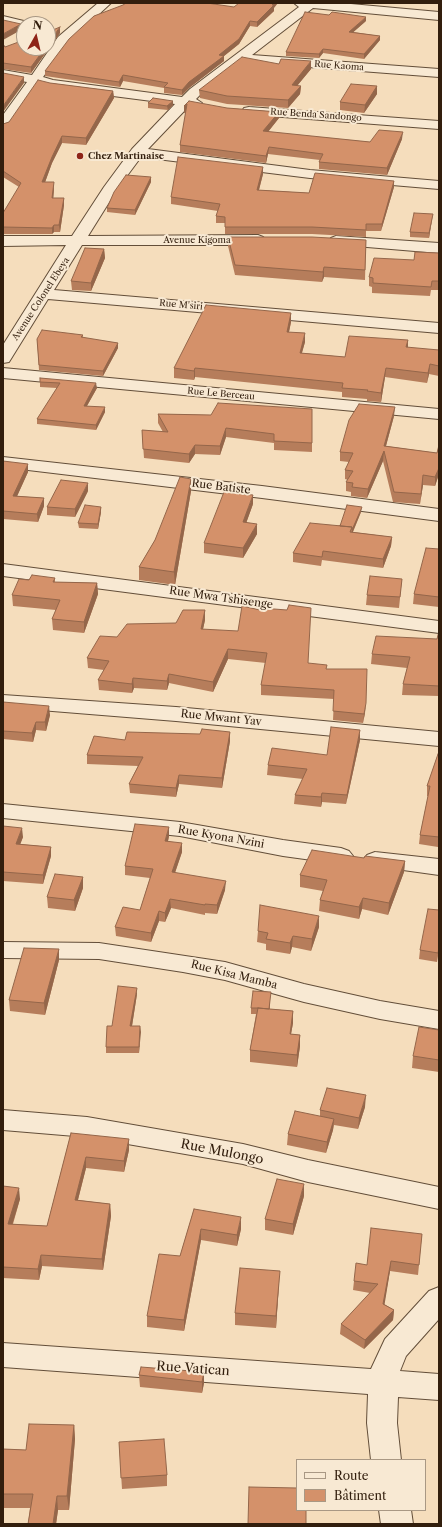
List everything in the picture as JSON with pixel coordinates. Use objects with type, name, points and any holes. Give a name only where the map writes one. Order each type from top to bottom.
[{"type":"street","points":[[3,125],[35,79],[60,34],[105,3]]},
{"type":"street","points":[[308,3],[439,16]]},
{"type":"street","name":"Avenue Colonel Ebeya","points":[[3,358],[43,294],[79,241],[111,187],[137,152],[185,101],[308,3]]},
{"type":"street","points":[[3,20],[16,23]]},
{"type":"street","name":"Rue Kaoma","points":[[240,58],[439,73]]},
{"type":"street","points":[[3,74],[35,79],[51,84],[185,101],[205,105]]},
{"type":"street","name":"Rue Benda Sandongo","points":[[233,109],[439,125]]},
{"type":"street","points":[[137,152],[310,174],[439,185]]},
{"type":"street","name":"Avenue Kigoma","points":[[3,241],[270,240]]},
{"type":"street","points":[[320,240],[439,248]]},
{"type":"street","name":"Rue M'siri","points":[[43,294],[439,328]]},
{"type":"street","name":"Rue Le Berceau","points":[[3,373],[439,414]]},
{"type":"street","name":"Rue Batiste","points":[[3,462],[262,492],[439,515]]},
{"type":"street","name":"Rue Mwa Tshisenge","points":[[3,570],[439,627]]},
{"type":"street","name":"Rue Mwant Yav","points":[[3,701],[176,714],[439,739]]},
{"type":"street","name":"Rue Kyona Nzini","points":[[3,811],[173,828],[291,849],[439,867]]},
{"type":"street","name":"Rue Kisa Mamba","points":[[3,950],[99,951],[182,963],[225,971],[304,994],[439,1020]]},
{"type":"street","name":"Rue Mulongo","points":[[3,1120],[87,1127],[235,1153],[308,1171],[439,1198]]},
{"type":"street","points":[[386,1459],[382,1423],[383,1384],[387,1365],[395,1348],[439,1300]]},
{"type":"street","name":"Rue Vatican","points":[[3,1355],[439,1387]]},
{"type":"street","points":[[395,1511],[397,1524]]},
{"type":"building","points":[[126,3],[207,3],[234,7],[239,3],[274,3],[272,5],[274,5],[257,22],[250,21],[239,39],[219,55],[224,56],[189,82],[182,90],[164,87],[168,83],[123,75],[119,82],[45,71],[69,39],[94,16]]},
{"type":"building","points":[[305,12],[329,15],[332,12],[366,17],[349,32],[380,36],[364,54],[323,49],[319,54],[286,52]]},
{"type":"building","points":[[3,20],[16,23],[16,27],[3,34]]},
{"type":"building","points":[[16,43],[16,56],[39,56],[31,67],[3,63],[3,44],[5,47]]},
{"type":"building","points":[[242,57],[279,64],[281,59],[311,61],[292,85],[301,86],[288,100],[227,96],[199,90]]},
{"type":"building","points":[[3,73],[24,77],[3,106]]},
{"type":"building","points":[[38,80],[50,83],[113,91],[86,138],[62,136],[52,157],[42,182],[54,182],[52,198],[64,198],[59,225],[54,225],[52,228],[3,227],[3,213],[21,183],[3,171],[3,124],[9,122]]},
{"type":"building","points":[[351,84],[377,86],[365,105],[340,102]]},
{"type":"building","points":[[153,98],[173,101],[167,106],[148,103]]},
{"type":"building","points":[[189,101],[227,108],[279,112],[263,131],[370,142],[379,130],[403,132],[387,168],[319,162],[323,154],[269,147],[266,156],[180,145],[187,104],[184,106]]},
{"type":"building","points":[[178,157],[263,167],[257,190],[309,193],[315,173],[394,181],[382,224],[366,224],[366,230],[312,227],[225,227],[225,217],[216,216],[220,204],[171,197]]},
{"type":"building","points":[[126,175],[151,177],[135,210],[107,208],[114,192]]},
{"type":"building","points":[[414,213],[433,214],[429,233],[410,232]]},
{"type":"building","points":[[228,237],[312,237],[366,240],[365,270],[324,267],[323,272],[235,265]]},
{"type":"building","points":[[85,248],[104,249],[91,283],[71,281]]},
{"type":"building","points":[[415,252],[439,253],[439,281],[432,281],[431,287],[373,283],[373,278],[369,277],[374,258],[414,260]]},
{"type":"building","points":[[206,305],[291,313],[287,332],[305,333],[300,353],[345,357],[349,336],[408,340],[406,347],[439,350],[439,366],[430,364],[428,373],[386,368],[381,393],[367,391],[368,390],[342,388],[343,383],[195,368],[194,371],[174,368]]},
{"type":"building","points":[[42,330],[83,335],[81,337],[118,343],[103,371],[39,365],[37,339]]},
{"type":"building","points":[[40,378],[96,383],[84,406],[105,407],[96,425],[37,419],[60,383],[40,382]]},
{"type":"building","points":[[218,403],[312,409],[312,443],[274,441],[274,434],[226,428],[220,446],[195,445],[189,454],[143,449],[142,430],[168,432],[158,414],[211,415]]},
{"type":"building","points":[[359,404],[395,407],[384,446],[437,453],[439,445],[439,468],[435,477],[423,475],[421,494],[394,492],[384,451],[368,489],[352,487],[353,483],[346,482],[353,471],[345,470],[353,453],[340,452],[349,420]]},
{"type":"building","points":[[3,461],[28,464],[13,496],[44,498],[37,514],[3,511]]},
{"type":"building","points":[[180,477],[191,479],[174,572],[139,567],[155,540]]},
{"type":"building","points":[[61,480],[88,483],[75,509],[47,507]]},
{"type":"building","points":[[224,492],[253,495],[243,522],[257,524],[243,548],[204,543]]},
{"type":"building","points":[[85,505],[101,507],[98,524],[78,523]]},
{"type":"building","points":[[347,505],[362,507],[352,530],[352,527],[340,526]]},
{"type":"building","points":[[310,523],[352,527],[350,532],[392,537],[383,559],[323,551],[322,557],[293,553]]},
{"type":"building","points":[[426,548],[439,549],[439,597],[414,594]]},
{"type":"building","points":[[32,575],[55,578],[53,582],[97,583],[84,622],[52,619],[60,600],[12,595],[19,579],[29,580]]},
{"type":"building","points":[[370,576],[402,579],[400,597],[367,595]]},
{"type":"building","points":[[289,605],[311,608],[308,663],[327,665],[326,669],[367,669],[366,703],[364,714],[333,711],[334,690],[261,685],[267,653],[228,649],[213,682],[169,674],[167,681],[133,678],[132,684],[98,680],[109,661],[87,658],[100,636],[117,637],[127,624],[176,623],[183,610],[205,610],[201,629],[238,631],[242,606],[260,610],[261,608],[287,610]]},
{"type":"building","points":[[439,631],[439,686],[403,684],[410,657],[372,654],[376,636],[437,639]]},
{"type":"building","points":[[3,702],[49,706],[45,722],[36,722],[32,733],[3,731]]},
{"type":"building","points":[[331,727],[360,730],[347,795],[322,793],[321,797],[295,795],[307,769],[268,765],[272,748],[327,755]]},
{"type":"building","points":[[202,729],[230,732],[222,778],[179,775],[176,788],[129,784],[143,757],[87,755],[94,736],[125,740],[127,732],[200,734]]},
{"type":"building","points":[[438,754],[439,837],[420,835],[430,786],[427,786]]},
{"type":"building","points":[[135,824],[169,827],[165,841],[182,843],[172,872],[226,881],[217,905],[205,905],[170,899],[165,913],[159,911],[151,933],[115,927],[123,907],[140,910],[153,869],[125,866]]},
{"type":"building","points":[[3,826],[22,828],[16,844],[51,847],[43,875],[3,872]]},
{"type":"building","points":[[312,850],[364,858],[365,856],[405,861],[389,903],[363,898],[359,907],[320,900],[327,880],[300,875]]},
{"type":"building","points":[[55,874],[83,877],[74,900],[47,897]]},
{"type":"building","points":[[260,905],[319,916],[312,939],[293,936],[290,943],[266,939],[268,933],[258,931]]},
{"type":"building","points":[[428,909],[439,910],[438,953],[420,950]]},
{"type":"building","points":[[24,948],[59,949],[44,1003],[9,1000]]},
{"type":"building","points":[[118,986],[137,988],[130,1026],[140,1026],[139,1047],[106,1047],[107,1026],[112,1026]]},
{"type":"building","points":[[253,991],[271,992],[269,1009],[251,1008]]},
{"type":"building","points":[[258,1008],[293,1011],[290,1034],[300,1035],[297,1055],[250,1050]]},
{"type":"building","points":[[419,1027],[439,1030],[439,1060],[413,1056]]},
{"type":"building","points":[[327,1088],[366,1095],[359,1118],[320,1110]]},
{"type":"building","points":[[295,1111],[334,1119],[327,1142],[288,1134]]},
{"type":"building","points":[[71,1133],[129,1139],[124,1161],[86,1157],[75,1200],[110,1204],[102,1259],[41,1255],[38,1269],[3,1267],[3,1186],[19,1188],[8,1224],[47,1226]]},
{"type":"building","points":[[277,1179],[304,1184],[293,1224],[265,1219]]},
{"type":"building","points":[[194,1209],[241,1217],[237,1235],[201,1229],[184,1320],[147,1316],[159,1254],[180,1256]]},
{"type":"building","points":[[371,1228],[422,1234],[419,1265],[391,1261],[383,1304],[394,1310],[365,1340],[341,1324],[378,1284],[354,1281],[356,1263],[367,1265]]},
{"type":"building","points":[[240,1268],[280,1271],[276,1316],[235,1313]]},
{"type":"building","points":[[141,1367],[204,1372],[202,1382],[139,1375]]},
{"type":"building","points":[[29,1424],[74,1425],[67,1496],[57,1496],[53,1524],[28,1524],[33,1494],[3,1494],[3,1449],[26,1450]]},
{"type":"building","points":[[164,1439],[167,1475],[121,1478],[119,1442]]},
{"type":"building","points":[[249,1487],[296,1488],[296,1511],[306,1511],[306,1524],[248,1524]]},
{"type":"place","name":"Chez Martinaise","points":[[80,156]]}]
